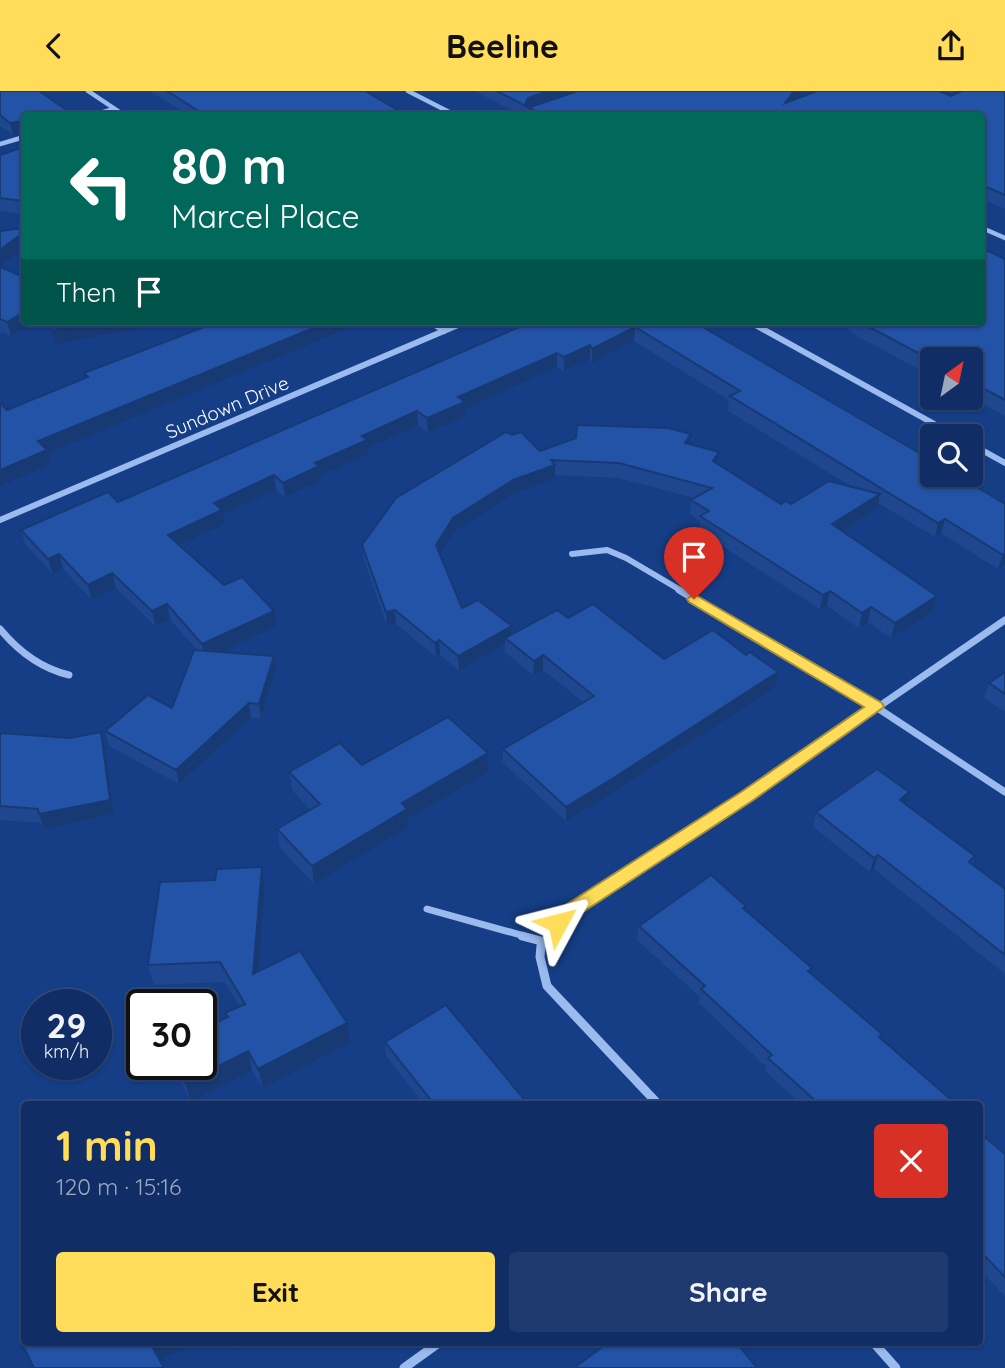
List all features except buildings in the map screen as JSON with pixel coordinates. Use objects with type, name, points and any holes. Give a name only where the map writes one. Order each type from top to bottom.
[{"type":"street","points":[[88,91],[119,112]]},
{"type":"street","points":[[408,91],[449,112]]},
{"type":"street","points":[[104,112],[114,109]]},
{"type":"street","points":[[0,144],[21,138]]},
{"type":"street","points":[[985,229],[1005,238]]},
{"type":"street","points":[[437,326],[444,331]]},
{"type":"street","name":"Sundown Drive","points":[[0,520],[456,326]]},
{"type":"street","points":[[757,326],[934,424]]},
{"type":"street","points":[[983,451],[1005,463]]},
{"type":"street","points":[[572,554],[607,549],[626,558],[876,707],[1005,792]]},
{"type":"street","points":[[655,1101],[547,986],[540,957],[541,946],[567,913],[747,797],[1005,619]]},
{"type":"street","points":[[0,629],[25,656],[54,672],[69,675]]},
{"type":"street","points":[[427,909],[545,942]]},
{"type":"street","points":[[404,1368],[434,1346]]},
{"type":"street","points":[[877,1346],[896,1368]]},
{"type":"route","points":[[558,923],[567,913],[747,797],[876,707],[694,599]]}]
